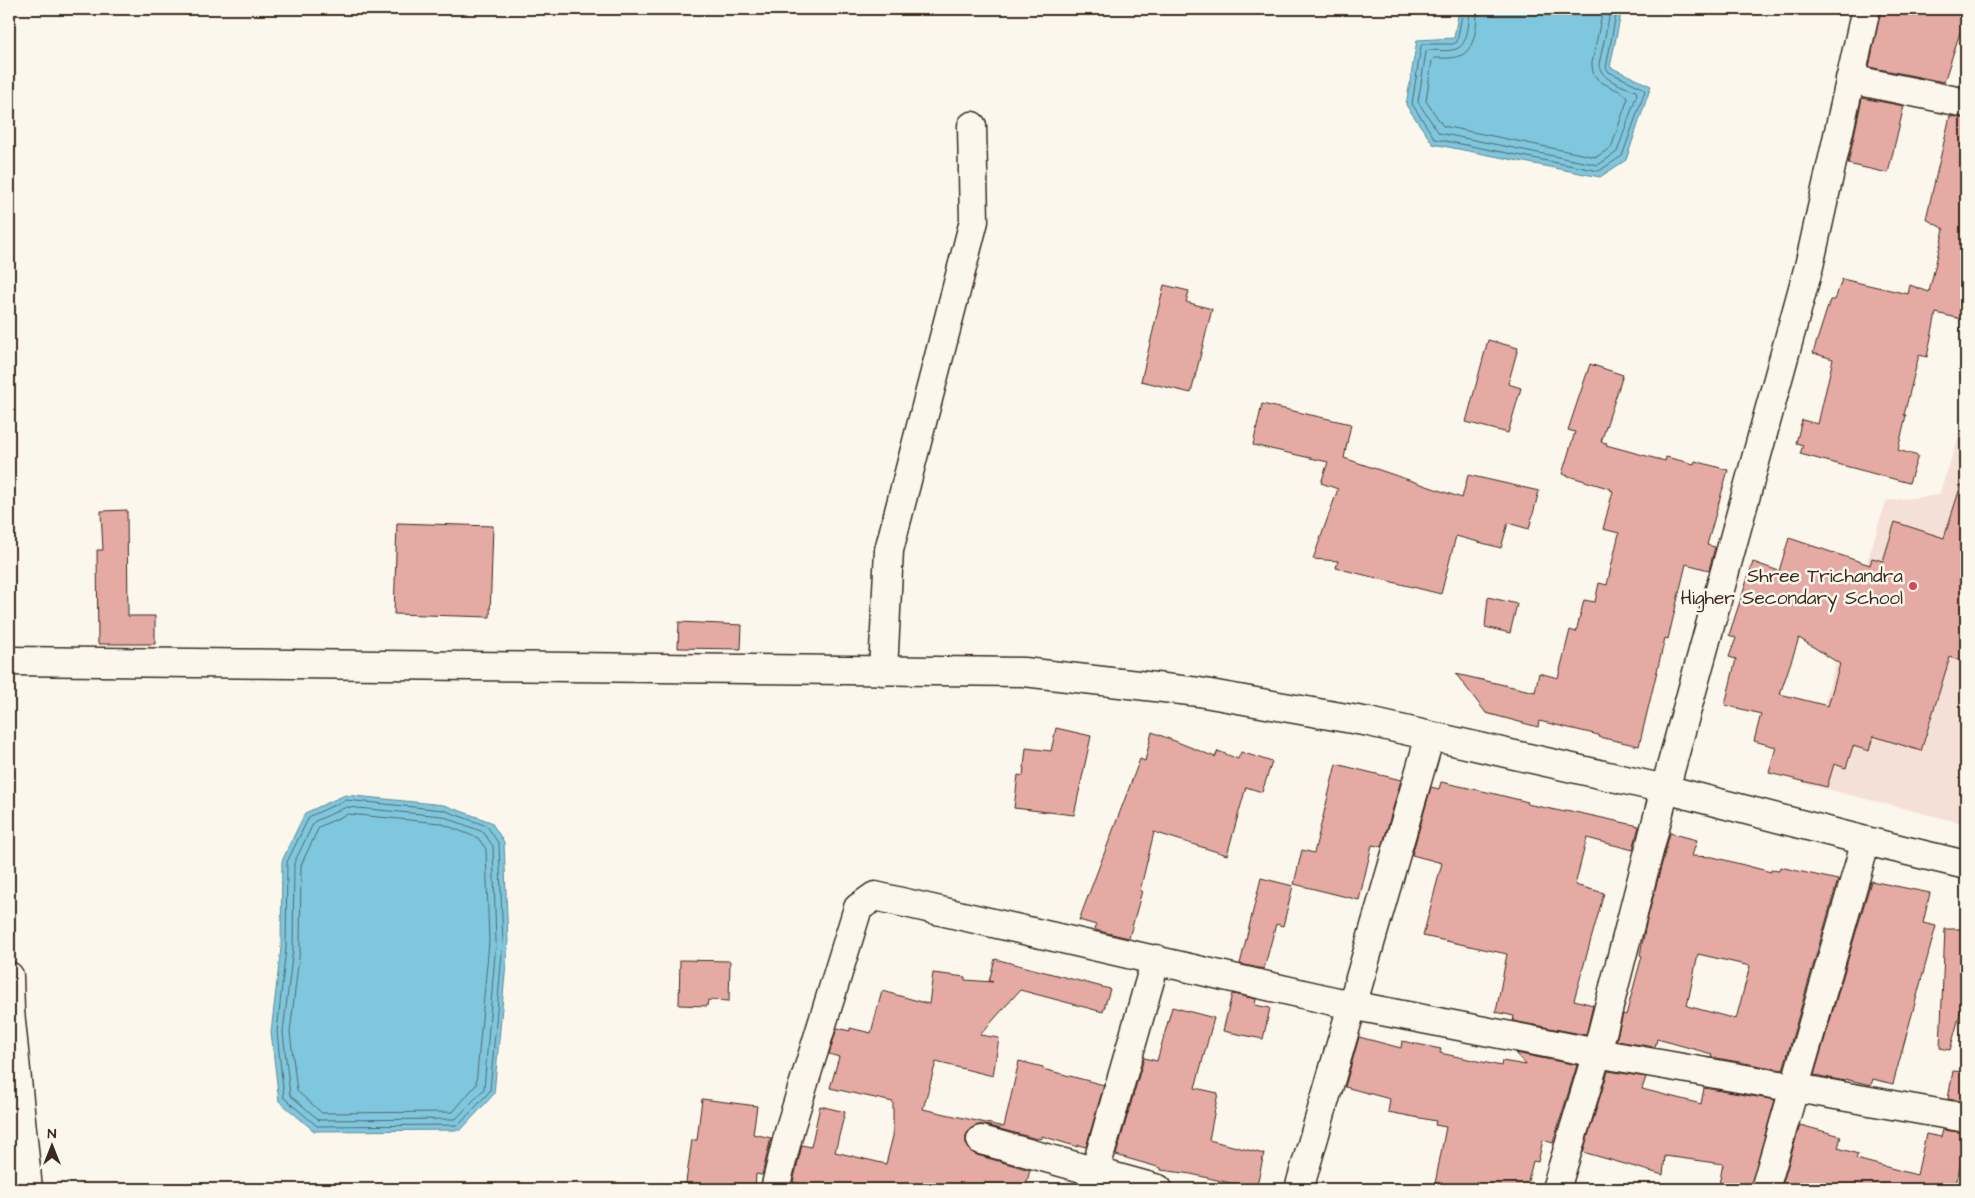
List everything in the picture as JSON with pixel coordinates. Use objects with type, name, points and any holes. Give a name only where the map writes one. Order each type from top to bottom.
[{"type":"street","points":[[1556,1189],[1597,1054],[1664,789],[1809,266],[1866,9]]},
{"type":"street","points":[[1850,78],[1966,103]]},
{"type":"street","points":[[883,671],[889,550],[974,221],[972,126]]},
{"type":"street","points":[[9,662],[1024,672],[1190,691],[1369,722],[1664,789],[1966,865]]},
{"type":"street","points":[[1299,1189],[1430,736]]},
{"type":"street","points":[[1765,1189],[1866,841]]},
{"type":"street","points":[[775,1189],[790,1128],[858,908],[875,896],[1034,934],[1156,959],[1352,1005],[1597,1054],[1966,1118]]},
{"type":"street","points":[[1092,1180],[1156,959]]},
{"type":"street","points":[[9,976],[10,1011],[28,1189]]},
{"type":"street","points":[[981,1140],[1092,1180],[1158,1189]]},
{"type":"shaded area","name":"Shree Trichandra Higher Secondary School","points":[[1966,415],[1966,824],[1802,783],[1833,672],[1886,501],[1939,495]]},
{"type":"water","points":[[1459,9],[1622,9],[1610,67],[1651,86],[1626,160],[1600,177],[1433,144],[1406,105],[1417,40],[1454,38]]},
{"type":"water","points":[[345,795],[444,805],[491,822],[504,842],[508,942],[494,1094],[461,1130],[314,1131],[279,1101],[271,1032],[281,948],[282,861],[305,813]]},
{"type":"building","points":[[1881,9],[1915,16],[1918,9],[1966,9],[1944,82],[1869,67]]},
{"type":"building","points":[[1862,98],[1904,106],[1888,173],[1848,164]]},
{"type":"building","points":[[1950,116],[1966,118],[1966,154],[1961,177],[1966,178],[1966,320],[1936,313],[1927,357],[1919,355],[1904,415],[1906,415],[1898,450],[1918,456],[1909,483],[1800,454],[1803,445],[1796,443],[1802,420],[1818,424],[1833,359],[1813,353],[1830,300],[1835,300],[1842,279],[1908,294],[1910,285],[1929,292],[1944,229],[1926,219]]},
{"type":"building","points":[[1164,285],[1189,291],[1186,302],[1212,309],[1191,393],[1141,381]]},
{"type":"building","points":[[1488,340],[1518,348],[1508,384],[1521,388],[1508,433],[1466,422]]},
{"type":"building","points":[[1590,364],[1623,375],[1601,442],[1665,461],[1666,457],[1694,464],[1695,461],[1728,470],[1707,545],[1715,547],[1709,570],[1686,564],[1668,639],[1665,638],[1639,746],[1539,721],[1538,727],[1486,713],[1456,674],[1535,692],[1539,673],[1558,678],[1570,630],[1576,632],[1584,600],[1595,602],[1599,583],[1607,585],[1619,533],[1603,529],[1613,491],[1562,474],[1575,432],[1568,430]]},
{"type":"building","points":[[1262,404],[1351,424],[1344,458],[1462,498],[1468,475],[1539,491],[1529,529],[1508,523],[1501,548],[1456,536],[1441,594],[1336,568],[1338,561],[1313,559],[1338,489],[1321,483],[1328,462],[1253,445]]},
{"type":"building","points":[[1961,485],[1966,486],[1966,662],[1950,657],[1921,751],[1873,736],[1869,751],[1853,746],[1846,768],[1834,764],[1827,787],[1769,773],[1776,747],[1754,741],[1761,714],[1725,705],[1736,659],[1729,657],[1736,638],[1729,635],[1753,562],[1779,571],[1789,538],[1870,565],[1872,558],[1883,561],[1895,522],[1944,538]],"holes":[[[1799,638],[1840,664],[1828,706],[1780,694]]]},
{"type":"building","points":[[127,510],[128,616],[155,616],[155,644],[98,644],[97,550],[103,550],[101,511]]},
{"type":"building","points":[[397,523],[493,526],[490,617],[394,614]]},
{"type":"building","points":[[1488,597],[1517,604],[1510,633],[1485,627]]},
{"type":"building","points":[[679,622],[742,625],[741,649],[678,648]]},
{"type":"building","points":[[1056,728],[1091,736],[1074,815],[1014,808],[1018,775],[1023,776],[1026,748],[1051,751]]},
{"type":"building","points":[[1152,732],[1215,757],[1218,751],[1238,759],[1241,752],[1272,762],[1262,792],[1246,787],[1227,855],[1154,832],[1140,891],[1142,891],[1129,938],[1095,930],[1096,925],[1079,920],[1140,759],[1145,761]]},
{"type":"building","points":[[1336,764],[1401,780],[1382,847],[1372,845],[1359,900],[1294,884],[1302,850],[1314,853]]},
{"type":"building","points":[[1441,782],[1528,802],[1527,804],[1565,812],[1566,810],[1639,826],[1633,850],[1587,838],[1575,885],[1604,893],[1574,1000],[1593,1005],[1586,1035],[1513,1021],[1514,1016],[1496,1012],[1507,954],[1423,936],[1442,863],[1412,855],[1431,787],[1439,789]]},
{"type":"building","points":[[1670,833],[1697,840],[1692,856],[1713,857],[1771,872],[1771,870],[1779,871],[1780,867],[1838,880],[1783,1070],[1711,1057],[1712,1054],[1657,1039],[1655,1047],[1616,1041],[1623,1014],[1626,1015],[1642,956],[1640,955],[1646,924]],"holes":[[[1698,954],[1750,966],[1736,1019],[1687,1006]]]},
{"type":"building","points":[[1261,878],[1293,886],[1283,926],[1276,924],[1264,969],[1240,964]]},
{"type":"building","points":[[1871,881],[1930,893],[1923,923],[1936,926],[1893,1084],[1873,1079],[1871,1085],[1814,1075]]},
{"type":"building","points":[[1945,929],[1966,929],[1966,992],[1950,1050],[1940,1048]]},
{"type":"building","points":[[995,959],[1110,989],[1103,1012],[1020,990],[980,1035],[999,1038],[993,1076],[936,1062],[923,1109],[1004,1127],[1019,1061],[1104,1085],[1086,1147],[1078,1145],[1078,1147],[1042,1136],[1042,1139],[1037,1139],[985,1125],[978,1125],[970,1129],[966,1135],[966,1143],[970,1151],[977,1155],[1030,1170],[1025,1189],[824,1189],[793,1182],[802,1145],[811,1147],[820,1106],[845,1112],[835,1152],[886,1164],[893,1136],[893,1102],[830,1088],[839,1057],[829,1054],[837,1028],[850,1031],[850,1028],[871,1033],[882,991],[929,1004],[933,973],[965,977],[965,980],[993,982],[989,981]]},
{"type":"building","points":[[680,960],[730,961],[729,1001],[708,1000],[707,1006],[679,1005]]},
{"type":"building","points":[[1232,994],[1256,999],[1255,1005],[1270,1008],[1263,1039],[1223,1031]]},
{"type":"building","points":[[1172,1007],[1214,1018],[1195,1088],[1218,1093],[1209,1140],[1264,1154],[1256,1189],[1191,1174],[1161,1170],[1161,1168],[1116,1155],[1144,1058],[1157,1061]]},
{"type":"building","points":[[1359,1037],[1401,1048],[1402,1041],[1441,1049],[1440,1053],[1501,1066],[1502,1061],[1526,1065],[1515,1053],[1577,1065],[1553,1143],[1543,1140],[1538,1162],[1533,1161],[1526,1189],[1434,1189],[1446,1127],[1435,1125],[1436,1121],[1388,1112],[1390,1099],[1345,1087]]},
{"type":"building","points":[[1608,1071],[1646,1077],[1642,1089],[1701,1104],[1704,1088],[1775,1100],[1750,1189],[1718,1189],[1723,1164],[1665,1156],[1663,1175],[1583,1152]]},
{"type":"building","points":[[1953,1071],[1966,1072],[1966,1102],[1948,1099]]},
{"type":"building","points":[[702,1099],[757,1106],[753,1134],[771,1138],[762,1175],[756,1174],[755,1189],[712,1186],[711,1189],[685,1189],[692,1140],[697,1140]]},
{"type":"building","points":[[1800,1125],[1841,1136],[1838,1148],[1858,1154],[1856,1159],[1917,1175],[1926,1134],[1941,1137],[1943,1130],[1966,1133],[1966,1160],[1962,1159],[1955,1189],[1840,1189],[1808,1181],[1806,1189],[1781,1189]]},
{"type":"place","name":"Shree Trichandra Higher Secondary School","points":[[1913,586]]}]
